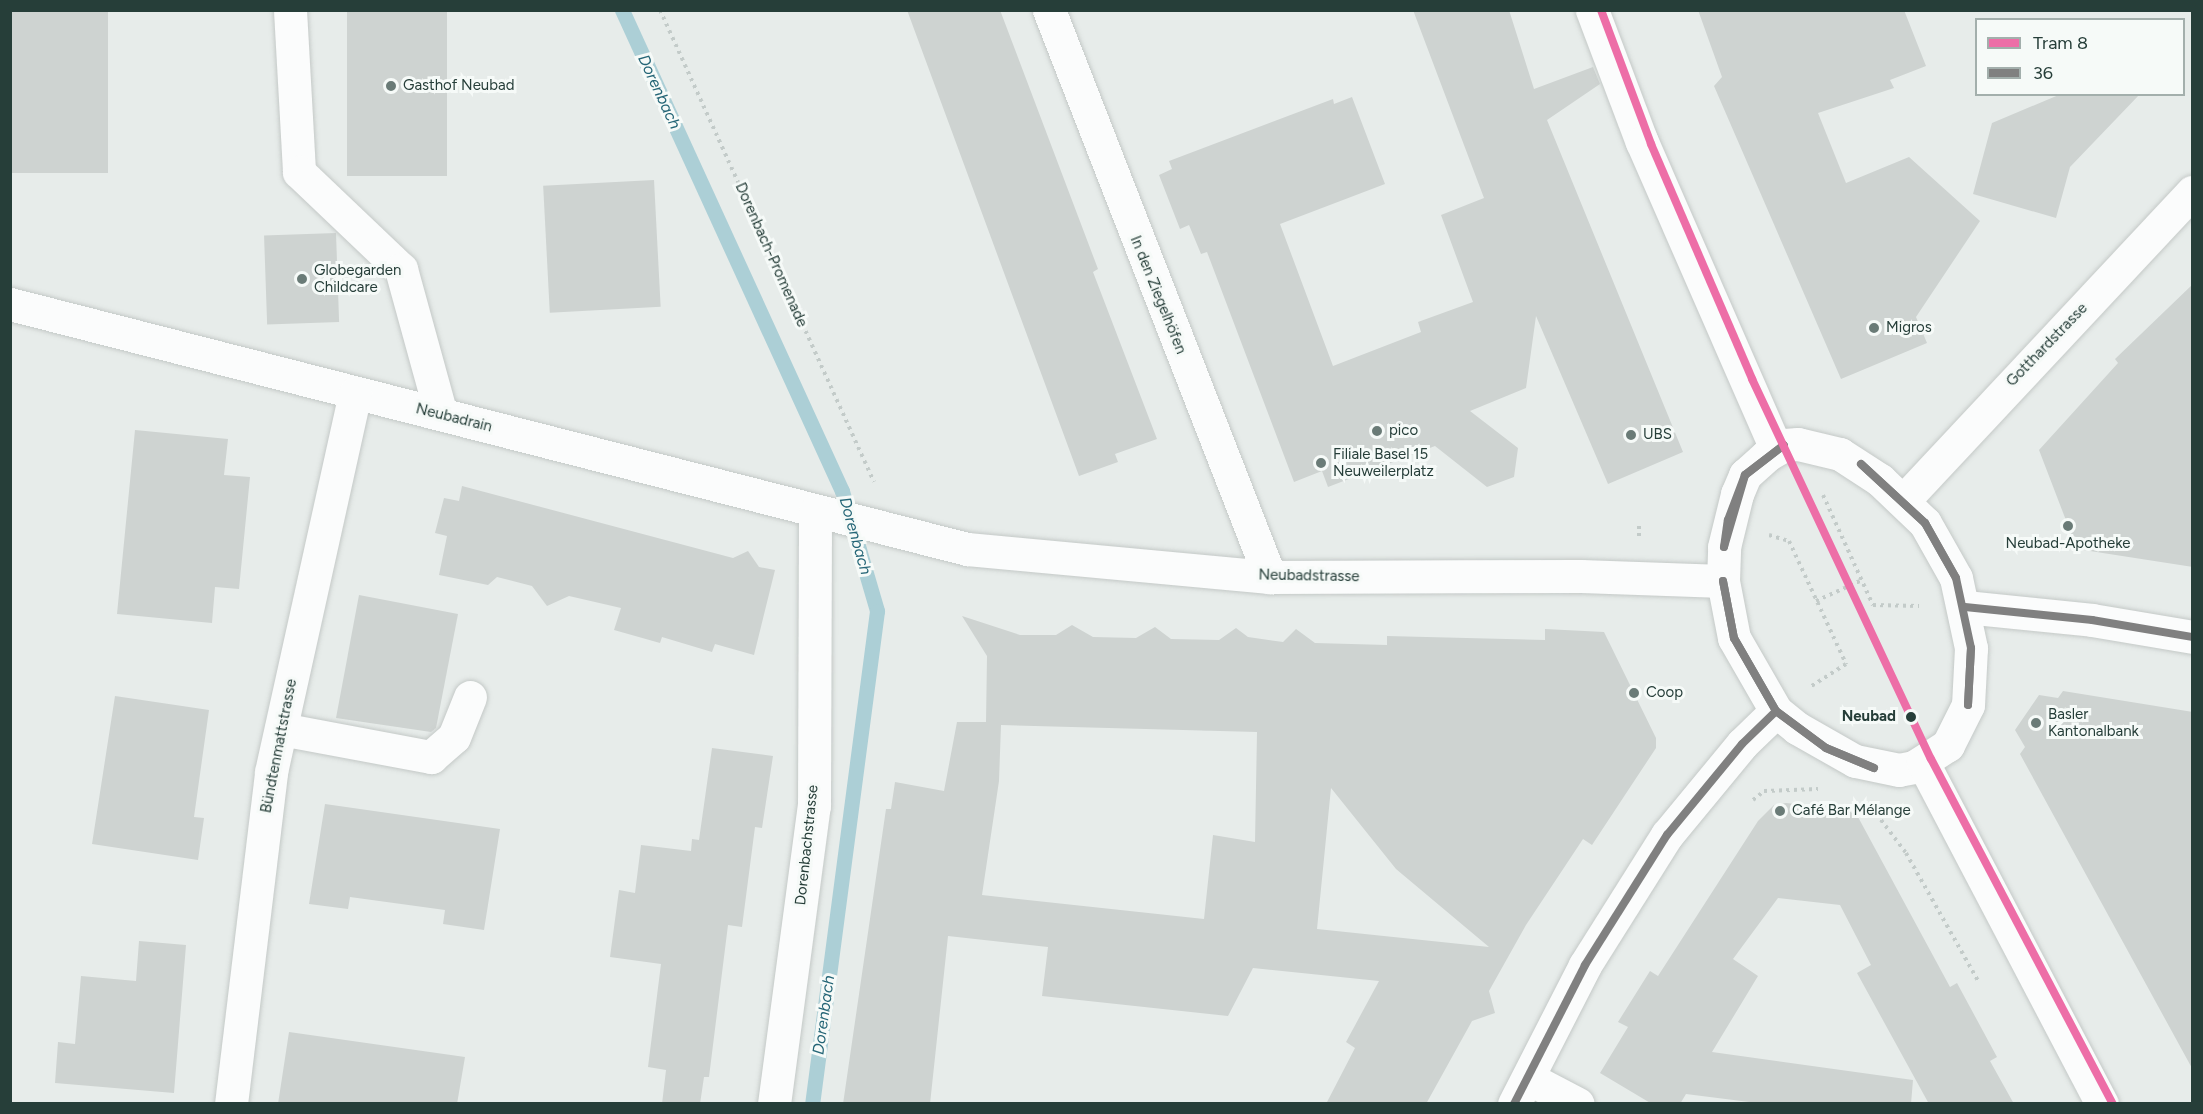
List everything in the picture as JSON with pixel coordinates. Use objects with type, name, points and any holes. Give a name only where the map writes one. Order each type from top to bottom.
[{"type":"street","points":[[290,10],[299,172],[401,269],[441,414]]},
{"type":"street","name":"In den Ziegelhöfen","points":[[1049,10],[1270,578]]},
{"type":"street","points":[[1592,10],[1642,142],[1776,448]]},
{"type":"street","name":"Gotthardstrasse","points":[[1904,500],[2193,192]]},
{"type":"street","name":"Neubadrain","points":[[10,304],[898,533]]},
{"type":"street","name":"Bündtenmattstrasse","points":[[231,1104],[271,772],[355,393]]},
{"type":"street","points":[[1798,444],[1840,454],[1904,500],[1941,549],[1965,607],[1971,648],[1968,705],[1948,745],[1923,763],[1899,770],[1855,761],[1826,748],[1776,711],[1738,650],[1723,581],[1724,547],[1737,494],[1745,475],[1776,448],[1798,444]]},
{"type":"street","name":"Dorenbachstrasse","points":[[774,1104],[814,806],[815,512]]},
{"type":"street","name":"Neubadstrasse","points":[[898,533],[966,549],[1270,578],[1581,576],[1723,581]]},
{"type":"street","points":[[1965,607],[2092,620],[2193,637]]},
{"type":"street","points":[[280,729],[430,757],[454,737],[470,697]]},
{"type":"street","points":[[1578,1104],[1521,1091],[1585,965],[1667,836],[1742,744],[1776,711]]},
{"type":"street","points":[[1923,763],[2102,1104]]},
{"type":"path","name":"Dorenbach-Promenade","points":[[660,10],[878,490]]},
{"type":"path","points":[[1821,490],[1873,604],[1880,605]]},
{"type":"path","points":[[1761,532],[1789,541],[1846,664],[1806,689]]},
{"type":"path","points":[[1816,601],[1862,580]]},
{"type":"path","points":[[1764,791],[1822,789]]},
{"type":"path","points":[[1862,804],[1872,808],[1906,853],[1978,981]]},
{"type":"building","points":[[10,10],[108,10],[108,173],[10,173]]},
{"type":"building","points":[[347,10],[447,10],[447,176],[347,176]]},
{"type":"building","points":[[907,10],[1000,10],[1098,269],[1093,272],[1157,439],[1115,454],[1118,462],[1079,476]]},
{"type":"building","points":[[1413,10],[1509,10],[1534,89],[1593,67],[1600,84],[1547,120],[1683,452],[1608,484],[1536,316],[1526,388],[1470,411],[1518,448],[1514,477],[1487,487],[1435,446],[1328,487],[1322,471],[1294,482],[1207,252],[1201,254],[1189,225],[1180,229],[1159,175],[1172,169],[1169,161],[1333,99],[1334,104],[1352,97],[1385,184],[1280,224],[1333,366],[1421,332],[1418,322],[1473,302],[1441,215],[1484,198]]},
{"type":"building","points":[[1698,10],[1904,10],[1926,66],[1890,80],[1894,88],[1818,113],[1846,183],[1909,157],[1980,221],[1916,317],[1927,343],[1841,379],[1714,86],[1722,77]]},
{"type":"building","points":[[2056,96],[2138,96],[2070,167],[2056,218],[1973,194],[1992,123]]},
{"type":"building","points":[[654,180],[661,307],[550,313],[543,186]]},
{"type":"building","name":"Globegarden Childcare","points":[[336,233],[339,322],[267,324],[264,236]]},
{"type":"building","points":[[2193,284],[2193,567],[2077,549],[2039,450],[2118,363],[2115,359]]},
{"type":"building","points":[[135,430],[228,439],[224,475],[250,477],[239,589],[215,587],[212,623],[117,614]]},
{"type":"building","points":[[462,486],[733,558],[748,551],[759,567],[775,570],[754,655],[715,644],[712,652],[662,637],[660,643],[614,630],[621,608],[569,596],[547,606],[532,586],[497,577],[488,585],[439,575],[447,536],[435,533],[444,498],[459,501]]},
{"type":"building","points":[[359,595],[458,614],[436,728],[431,732],[336,718]]},
{"type":"building","points":[[962,616],[1020,635],[1056,635],[1072,625],[1093,637],[1136,638],[1155,627],[1171,639],[1219,640],[1236,628],[1248,637],[1283,642],[1296,629],[1315,643],[1387,645],[1387,636],[1545,640],[1545,629],[1604,632],[1656,738],[1656,748],[1592,845],[1583,839],[1526,925],[1489,991],[1495,1013],[1472,1021],[1426,1104],[1326,1104],[1355,1048],[1346,1042],[1379,981],[1253,968],[1228,1016],[1042,996],[1048,947],[948,936],[930,1104],[843,1104],[886,809],[891,809],[895,782],[944,791],[957,722],[986,722],[987,656]],"holes":[[[1001,725],[1257,732],[1255,842],[1213,835],[1204,919],[982,895],[999,781]],[[1331,788],[1396,869],[1489,947],[1317,929]]]},
{"type":"building","points":[[2063,691],[2193,712],[2193,1070],[2020,754],[2025,747],[2015,730],[2039,695],[2058,698]]},
{"type":"building","points":[[115,696],[209,710],[194,817],[204,818],[198,860],[92,844]]},
{"type":"building","points":[[712,748],[773,756],[762,828],[755,827],[742,927],[728,925],[709,1077],[704,1077],[700,1104],[662,1104],[666,1070],[648,1067],[661,964],[610,957],[619,890],[635,893],[641,845],[691,851],[692,839],[699,840]]},
{"type":"building","points":[[1786,803],[1846,809],[1858,817],[1950,987],[1957,983],[1997,1057],[1990,1061],[2014,1104],[1929,1104],[1857,973],[1871,965],[1840,905],[1778,898],[1733,959],[1758,976],[1712,1052],[1913,1080],[1911,1104],[1765,1104],[1686,1094],[1680,1104],[1652,1104],[1600,1073],[1628,1027],[1618,1022],[1650,971],[1658,976],[1758,821],[1774,805]]},
{"type":"building","points":[[325,804],[500,829],[484,930],[443,924],[445,910],[350,897],[348,909],[309,904]]},
{"type":"building","points":[[139,941],[186,945],[174,1093],[55,1083],[58,1042],[75,1044],[81,976],[136,981]]},
{"type":"building","points":[[289,1032],[465,1057],[457,1104],[278,1104]]},
{"type":"waterway","name":"Dorenbach","points":[[622,10],[842,491],[877,611],[812,1104]]},
{"type":"tram line","name":"8","points":[[1601,10],[1651,144],[1752,379],[1931,759],[2113,1104]]},
{"type":"transit line","name":"36","points":[[1745,475],[1784,445]]},
{"type":"transit line","name":"36","points":[[1745,475],[1784,445]]},
{"type":"transit line","name":"36","points":[[1861,464],[1925,523]]},
{"type":"transit line","name":"36","points":[[1861,464],[1925,523]]},
{"type":"transit line","name":"36","points":[[1724,547],[1728,520],[1745,475]]},
{"type":"transit line","name":"36","points":[[1724,547],[1745,475]]},
{"type":"transit line","name":"36","points":[[1925,523],[1956,578]]},
{"type":"transit line","name":"36","points":[[1925,523],[1956,578]]},
{"type":"transit line","name":"36","points":[[1956,578],[1971,648]]},
{"type":"transit line","name":"36","points":[[1723,581],[1734,638]]},
{"type":"transit line","name":"36","points":[[1723,581],[1734,638]]},
{"type":"transit line","name":"36","points":[[1965,607],[2092,620],[2192,637]]},
{"type":"transit line","name":"36","points":[[1734,638],[1776,711]]},
{"type":"transit line","name":"36","points":[[1734,638],[1776,711]]},
{"type":"transit line","name":"36","points":[[1968,705],[1971,648]]},
{"type":"transit line","name":"36","points":[[1968,705],[1971,648]]},
{"type":"transit line","name":"36","points":[[1776,711],[1826,748]]},
{"type":"transit line","name":"36","points":[[1776,711],[1826,748]]},
{"type":"transit line","name":"36","points":[[1514,1104],[1585,965],[1667,835],[1742,744],[1776,711]]},
{"type":"transit line","name":"36","points":[[1826,748],[1874,768]]},
{"type":"transit line","name":"36","points":[[1826,748],[1874,768]]},
{"type":"place","name":"Gasthof Neubad","points":[[391,86]]},
{"type":"place","name":"Globegarden Childcare","points":[[302,279]]},
{"type":"place","name":"Migros","points":[[1874,328]]},
{"type":"place","name":"pico","points":[[1377,431]]},
{"type":"place","name":"UBS","points":[[1631,435]]},
{"type":"place","name":"Filiale Basel 15 Neuweilerplatz","points":[[1321,463]]},
{"type":"place","name":"Neubad-Apotheke","points":[[2068,526]]},
{"type":"place","name":"Coop","points":[[1634,693]]},
{"type":"place","name":"Neubad","points":[[1911,717]]},
{"type":"place","name":"Basler Kantonalbank","points":[[2036,723]]},
{"type":"place","name":"Café Bar Mélange","points":[[1780,811]]}]
